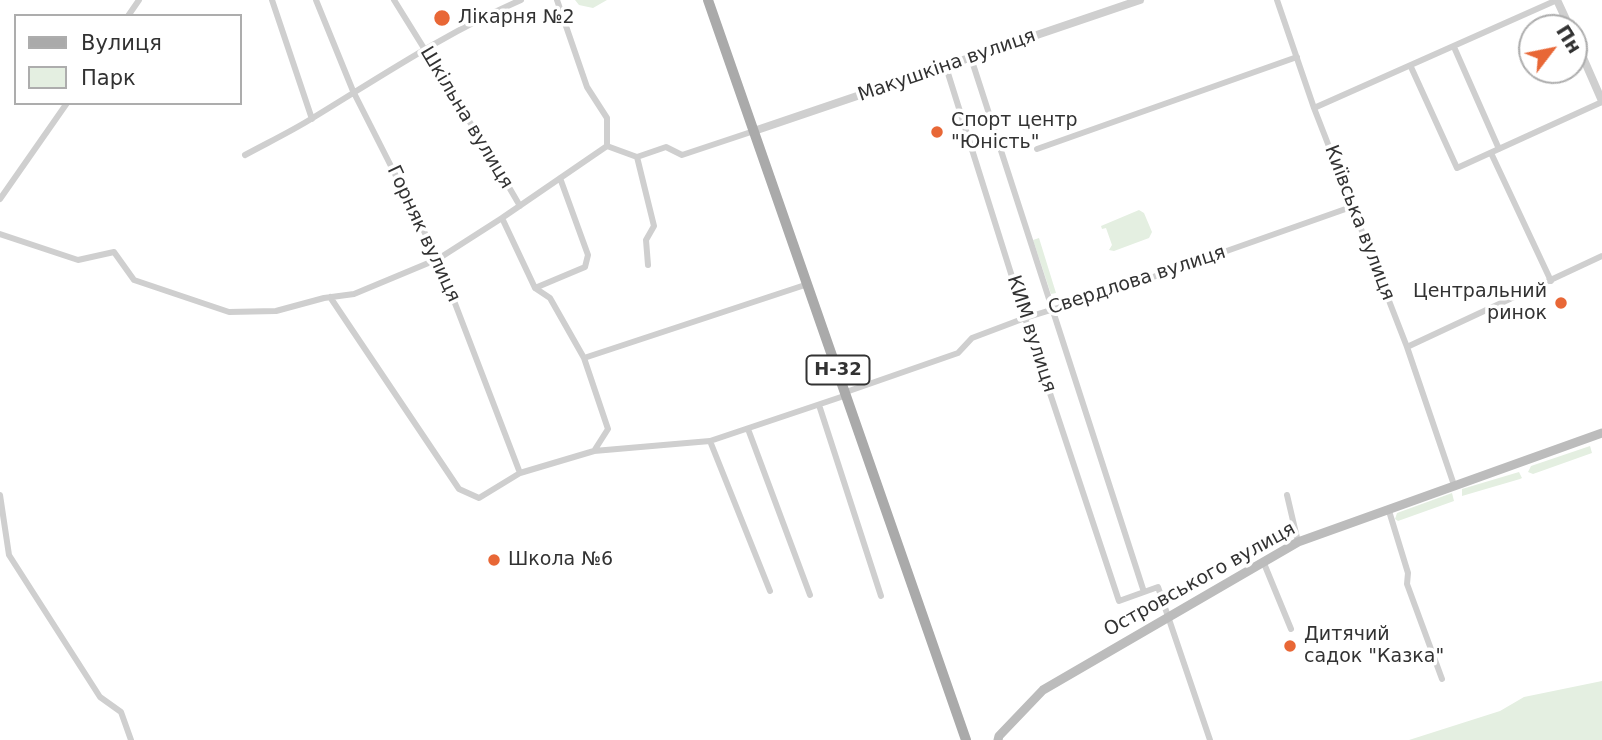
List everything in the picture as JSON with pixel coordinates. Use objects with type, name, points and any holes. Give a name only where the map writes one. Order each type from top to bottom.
[{"type":"main road","name":"Н-32","points":[[708,0],[966,740]]},
{"type":"main road","name":"Островського вулиця","points":[[998,740],[1043,690],[1298,542],[1602,433]]},
{"type":"street","points":[[272,0],[312,119]]},
{"type":"street","name":"Горняк вулиця","points":[[316,0],[353,91],[438,259],[520,473]]},
{"type":"street","name":"Шкільна вулиця","points":[[394,0],[520,206],[502,218],[535,288],[550,298],[584,358],[608,429],[594,452]]},
{"type":"street","points":[[245,155],[312,119],[353,91],[486,15],[521,0]]},
{"type":"street","points":[[556,0],[587,87],[607,118],[607,146]]},
{"type":"street","name":"Макушкіна вулиця","points":[[754,131],[1139,0]]},
{"type":"street","name":"Київська вулиця","points":[[1277,0],[1314,108],[1407,347],[1454,485]]},
{"type":"street","points":[[1314,108],[1557,0]]},
{"type":"street","points":[[1454,47],[1499,149]]},
{"type":"street","points":[[1037,149],[1297,57]]},
{"type":"street","name":"КИМ вулиця","points":[[946,67],[1025,318],[1119,601],[1144,592],[971,58]]},
{"type":"street","points":[[1411,67],[1457,168],[1602,102],[1598,82],[1588,63]]},
{"type":"street","points":[[0,199],[66,105]]},
{"type":"street","points":[[607,146],[637,157],[666,147],[682,155],[754,131]]},
{"type":"street","points":[[520,206],[607,146]]},
{"type":"street","points":[[1491,153],[1551,281]]},
{"type":"street","points":[[637,157],[654,226],[646,240],[648,265]]},
{"type":"street","points":[[535,288],[586,267],[588,255],[560,178]]},
{"type":"street","name":"Свердлова вулиця","points":[[330,297],[459,489],[479,498],[520,473],[594,452],[710,441],[748,429],[958,353],[972,338],[1025,318],[1132,285],[1354,206]]},
{"type":"street","points":[[0,234],[78,260],[114,252],[134,279],[229,312],[276,311],[330,297],[354,294],[438,259],[502,218]]},
{"type":"street","points":[[1407,347],[1602,256]]},
{"type":"street","points":[[584,358],[808,284]]},
{"type":"street","points":[[819,405],[881,596]]},
{"type":"street","points":[[748,429],[810,595]]},
{"type":"street","points":[[710,441],[770,591]]},
{"type":"street","points":[[0,495],[9,555],[100,697],[121,712],[131,740]]},
{"type":"street","points":[[1287,495],[1298,542]]},
{"type":"street","points":[[1389,511],[1408,573],[1407,584],[1442,679]]},
{"type":"street","points":[[1264,561],[1291,629]]},
{"type":"street","points":[[1144,592],[1158,587],[1210,740]]},
{"type":"green space","points":[[575,0],[607,0],[593,8],[579,5]]},
{"type":"green space","points":[[1139,210],[1144,213],[1152,232],[1149,238],[1114,251],[1109,250],[1112,245],[1106,228],[1102,229],[1101,226]]},
{"type":"green space","points":[[1039,238],[1056,293],[1051,294],[1033,240]]},
{"type":"green space","points":[[1590,446],[1592,453],[1533,474],[1528,472],[1531,466]]},
{"type":"green space","points":[[1519,472],[1522,478],[1520,479],[1462,496],[1462,489]]},
{"type":"green space","points":[[1452,493],[1454,501],[1398,521],[1395,519],[1397,513]]},
{"type":"green space","points":[[1602,681],[1602,740],[1409,740],[1500,711],[1524,697]]},
{"type":"place","name":"Лікарня №2","points":[[442,18]]},
{"type":"place","name":"Спорт центр \"Юність\"","points":[[937,132]]},
{"type":"place","name":"Центральний ринок","points":[[1561,303]]},
{"type":"place","name":"Школа №6","points":[[494,560]]},
{"type":"place","name":"Дитячий садок \"Казка\"","points":[[1290,646]]}]
